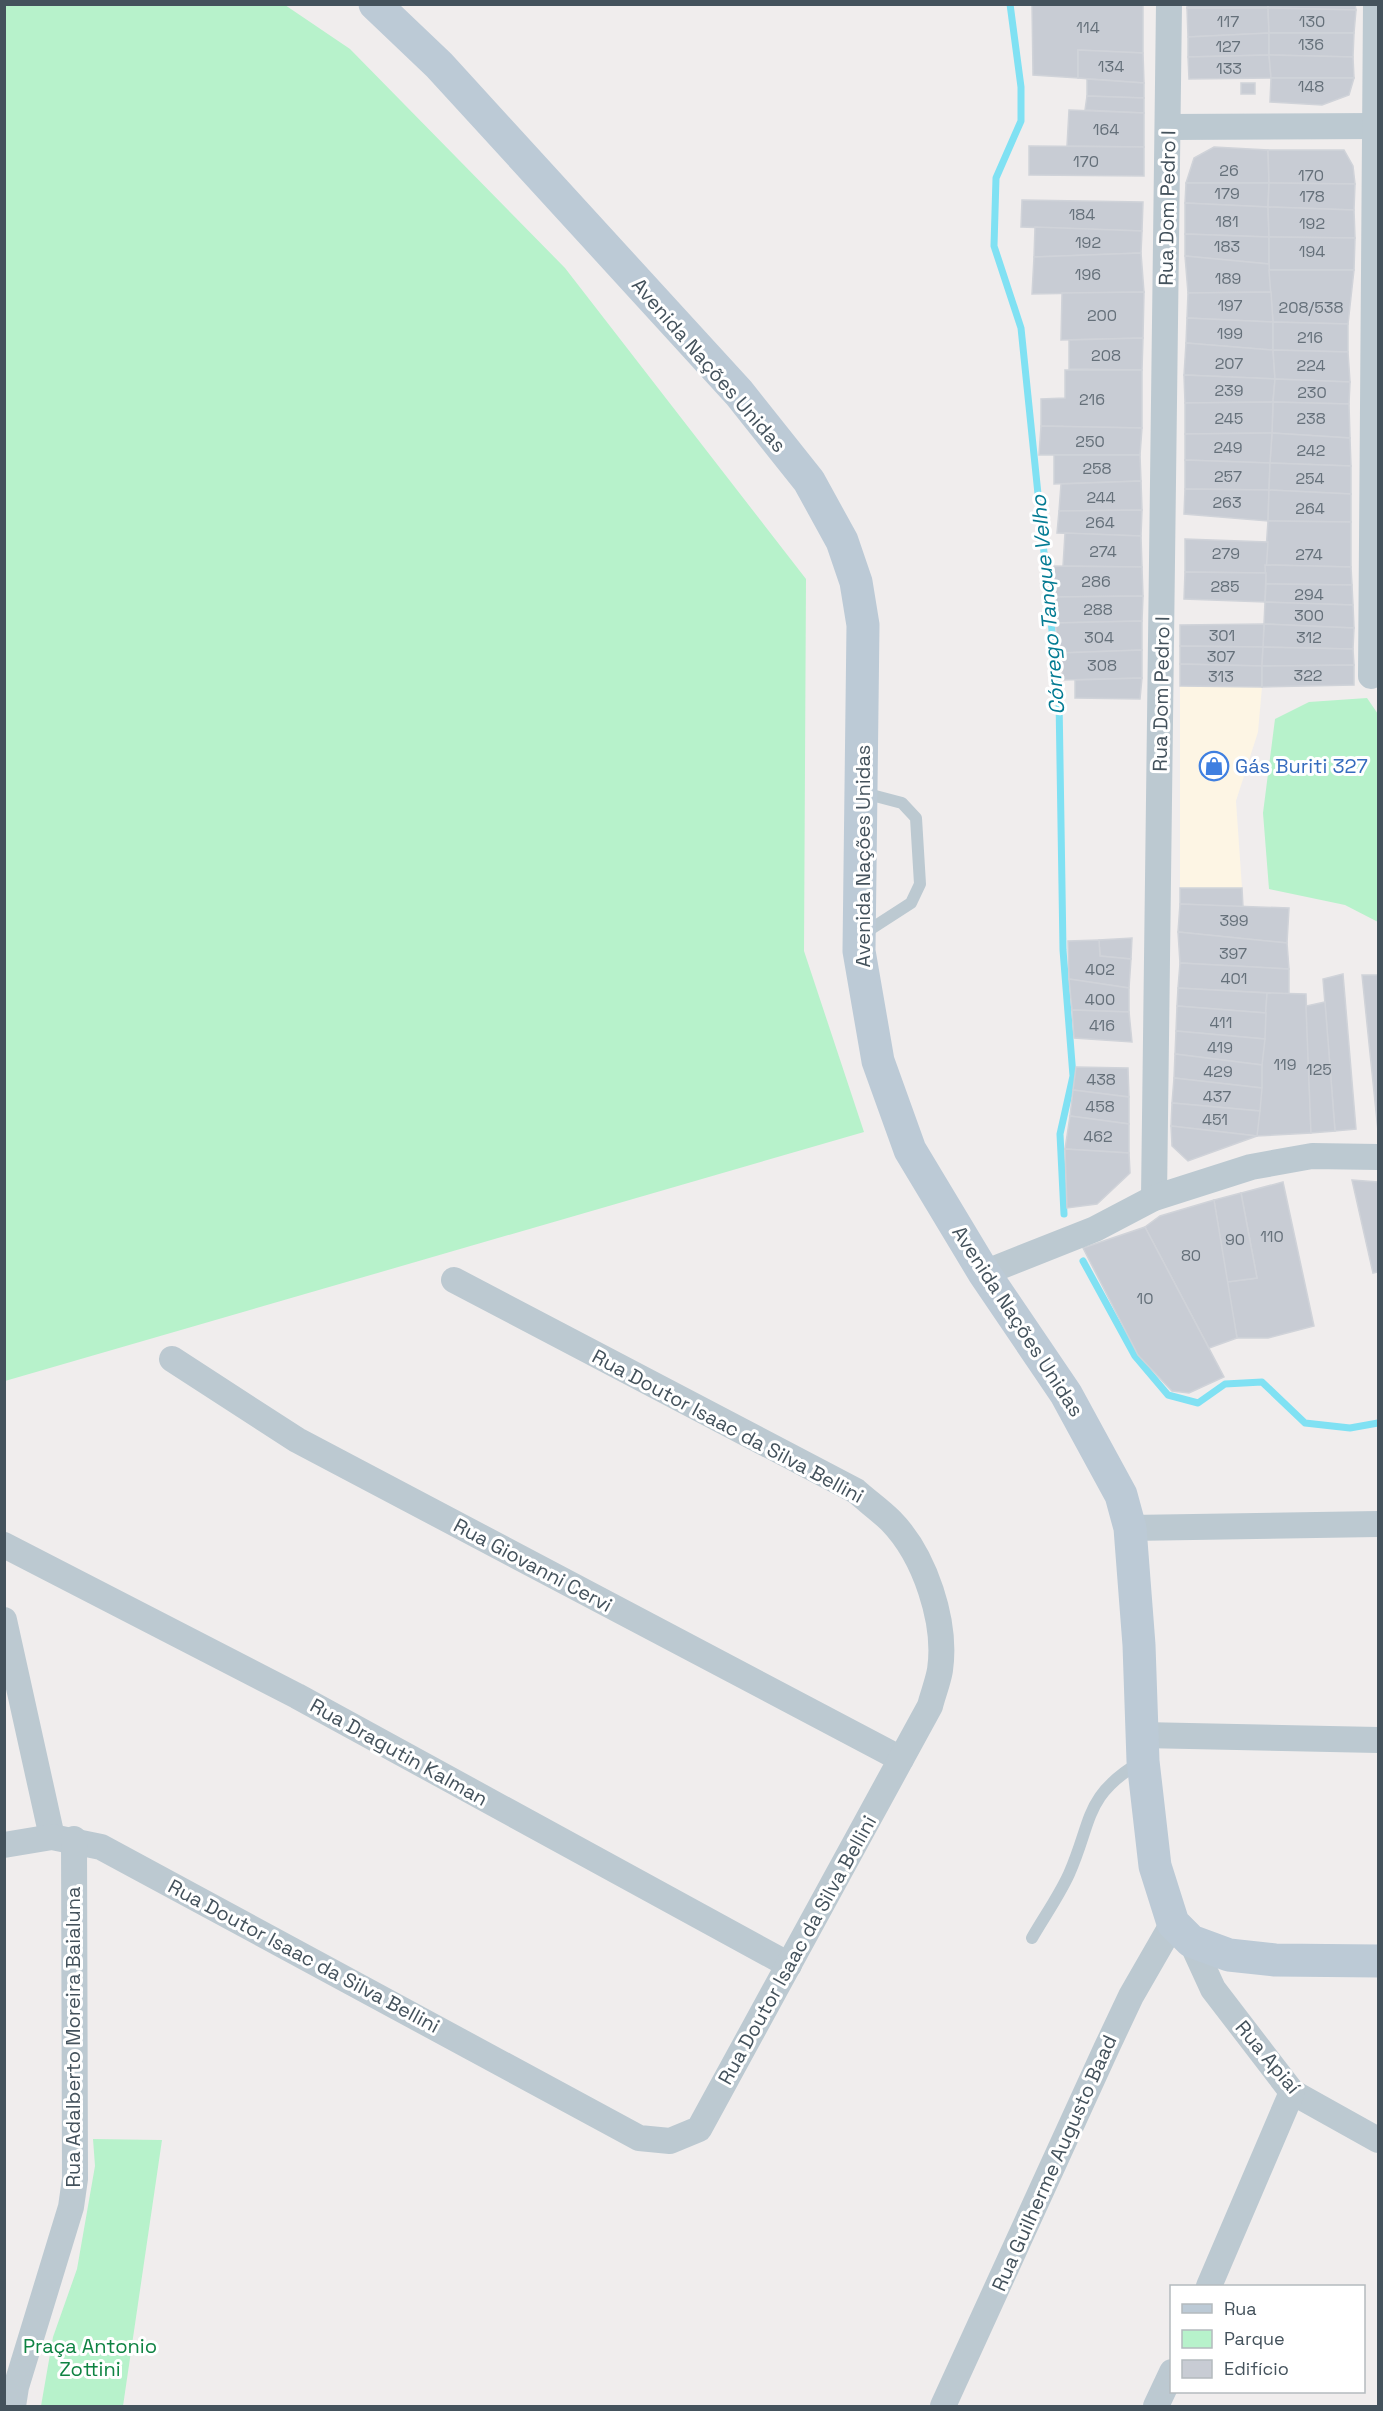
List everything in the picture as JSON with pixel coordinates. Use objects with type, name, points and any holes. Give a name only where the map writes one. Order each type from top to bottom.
[{"type":"street","name":"Avenida Nações Unidas","points":[[375,4],[439,64],[739,393],[809,481],[842,541],[856,582],[863,625],[859,936],[867,1011],[878,1061],[891,1103],[910,1150],[984,1273],[1090,1435],[1121,1495],[1130,1528],[1142,1748],[1155,1866],[1182,1932]]},
{"type":"street","name":"Rua Dom Pedro I","points":[[1154,1198],[1169,4]]},
{"type":"street","points":[[1371,676],[1377,126],[1376,4]]},
{"type":"street","points":[[1168,127],[1377,126]]},
{"type":"street","points":[[984,1273],[1095,1229],[1154,1198],[1251,1167],[1302,1158],[1366,1155],[1378,1157]]},
{"type":"street","name":"Rua Doutor Isaac da Silva Bellini","points":[[4,1845],[63,1838],[101,1847],[639,2138],[657,2142],[686,2137],[699,2129],[930,1706],[940,1671],[941,1638],[930,1594],[912,1549],[891,1522],[856,1491],[453,1280]]},
{"type":"street","name":"Rua Giovanni Cervi","points":[[172,1359],[297,1440],[901,1759]]},
{"type":"street","points":[[1130,1528],[1378,1524]]},
{"type":"street","name":"Rua Dragutin Kalman","points":[[4,1545],[297,1696],[789,1965]]},
{"type":"street","name":"Rua Adalberto Moreira Baialuna","points":[[4,1620],[63,1838],[75,2179],[71,2207],[16,2386],[13,2406]]},
{"type":"street","points":[[1142,1748],[1378,1740]]},
{"type":"street","points":[[1182,1932],[1229,1955],[1275,1960],[1378,1961]]},
{"type":"street","name":"Rua Apiaí","points":[[1182,1932],[1213,1989],[1292,2092],[1378,2140]]},
{"type":"street","name":"Rua Guilherme Augusto Baad","points":[[943,2406],[1131,1996],[1182,1932]]},
{"type":"street","points":[[1209,2285],[1292,2092]]},
{"type":"street","points":[[1156,2406],[1170,2376]]},
{"type":"lane","points":[[859,936],[911,903],[920,884],[916,818],[902,803],[862,792]]},
{"type":"lane","points":[[1032,1938],[1068,1875],[1090,1811],[1142,1748]]},
{"type":"shaded area","name":"Gás Buriti 327","points":[[1180,686],[1262,687],[1258,732],[1236,801],[1242,888],[1180,888]]},
{"type":"green space","points":[[5,4],[285,5],[350,49],[565,268],[806,579],[804,951],[864,1132],[5,1381]]},
{"type":"green space","points":[[1367,698],[1378,714],[1378,922],[1345,905],[1269,889],[1263,813],[1275,719],[1309,702]]},
{"type":"green space","name":"Praça Antonio Zottini","points":[[93,2139],[162,2140],[123,2406],[41,2406],[53,2337],[77,2269],[95,2166]]},
{"type":"building","points":[[1032,4],[1143,4],[1143,53],[1078,50],[1078,78],[1033,75]]},
{"type":"building","points":[[1187,4],[1268,4],[1268,8],[1187,8]]},
{"type":"building","points":[[1268,4],[1355,4],[1356,10],[1268,8]]},
{"type":"building","points":[[1187,8],[1268,8],[1269,33],[1188,37]]},
{"type":"building","points":[[1268,8],[1356,10],[1354,33],[1269,33]]},
{"type":"building","points":[[1269,33],[1269,55],[1188,57],[1188,37]]},
{"type":"building","points":[[1269,33],[1354,33],[1353,57],[1269,55]]},
{"type":"building","points":[[1078,50],[1143,53],[1144,83],[1078,78]]},
{"type":"building","points":[[1269,55],[1271,78],[1189,79],[1188,57]]},
{"type":"building","points":[[1269,55],[1353,57],[1354,78],[1271,78]]},
{"type":"building","points":[[1271,78],[1354,78],[1349,95],[1322,105],[1270,102]]},
{"type":"building","points":[[1087,79],[1144,83],[1144,98],[1087,96]]},
{"type":"building","points":[[1241,83],[1255,83],[1255,94],[1241,94]]},
{"type":"building","points":[[1087,96],[1144,98],[1144,113],[1085,110]]},
{"type":"building","points":[[1069,110],[1144,113],[1144,147],[1067,146]]},
{"type":"building","points":[[1029,146],[1144,147],[1144,176],[1029,175]]},
{"type":"building","points":[[1214,147],[1268,150],[1269,183],[1186,183],[1194,158]]},
{"type":"building","points":[[1268,150],[1344,150],[1353,166],[1355,184],[1269,183]]},
{"type":"building","points":[[1186,183],[1269,183],[1268,207],[1185,203]]},
{"type":"building","points":[[1269,183],[1355,184],[1354,210],[1268,207]]},
{"type":"building","points":[[1022,200],[1143,202],[1142,231],[1021,227]]},
{"type":"building","points":[[1185,203],[1268,207],[1269,237],[1185,234]]},
{"type":"building","points":[[1268,207],[1354,210],[1355,238],[1269,237]]},
{"type":"building","points":[[1035,227],[1142,231],[1141,253],[1034,257]]},
{"type":"building","points":[[1185,234],[1269,237],[1269,264],[1185,256]]},
{"type":"building","points":[[1269,237],[1355,238],[1354,270],[1269,270]]},
{"type":"building","points":[[1141,253],[1144,292],[1032,294],[1034,257]]},
{"type":"building","points":[[1185,256],[1269,264],[1271,292],[1188,293]]},
{"type":"building","points":[[1269,270],[1354,270],[1348,324],[1273,322]]},
{"type":"building","points":[[1144,292],[1143,338],[1061,340],[1062,293]]},
{"type":"building","points":[[1271,292],[1273,322],[1187,318],[1188,293]]},
{"type":"building","points":[[1187,318],[1273,322],[1273,350],[1186,343]]},
{"type":"building","points":[[1273,322],[1348,324],[1348,352],[1273,350]]},
{"type":"building","points":[[1143,338],[1142,370],[1069,369],[1069,340]]},
{"type":"building","points":[[1186,343],[1273,350],[1275,379],[1184,375]]},
{"type":"building","points":[[1273,350],[1348,352],[1350,382],[1275,379]]},
{"type":"building","points":[[1065,370],[1142,370],[1142,428],[1041,426],[1041,399],[1065,398]]},
{"type":"building","points":[[1184,375],[1275,379],[1273,402],[1185,403]]},
{"type":"building","points":[[1275,379],[1350,382],[1349,404],[1273,402]]},
{"type":"building","points":[[1273,402],[1349,404],[1350,438],[1272,433]]},
{"type":"building","points":[[1273,402],[1272,433],[1185,434],[1185,403]]},
{"type":"building","points":[[1041,426],[1142,428],[1140,455],[1039,455]]},
{"type":"building","points":[[1272,433],[1350,438],[1351,466],[1270,463]]},
{"type":"building","points":[[1272,433],[1270,463],[1185,460],[1185,434]]},
{"type":"building","points":[[1054,455],[1140,455],[1141,481],[1054,484]]},
{"type":"building","points":[[1185,460],[1270,463],[1269,490],[1185,489]]},
{"type":"building","points":[[1270,463],[1351,466],[1351,494],[1269,490]]},
{"type":"building","points":[[1141,481],[1142,510],[1059,511],[1061,484]]},
{"type":"building","points":[[1185,489],[1269,490],[1268,521],[1184,514]]},
{"type":"building","points":[[1269,490],[1351,494],[1351,522],[1268,521]]},
{"type":"building","points":[[1142,510],[1141,536],[1057,533],[1059,511]]},
{"type":"building","points":[[1268,521],[1351,522],[1351,567],[1265,565]]},
{"type":"building","points":[[1065,533],[1141,536],[1142,567],[1063,566]]},
{"type":"building","points":[[1185,539],[1268,542],[1266,573],[1185,572]]},
{"type":"building","points":[[1265,565],[1351,567],[1352,585],[1266,584]]},
{"type":"building","points":[[1048,566],[1142,567],[1143,596],[1051,597]]},
{"type":"building","points":[[1185,572],[1266,573],[1265,602],[1184,599]]},
{"type":"building","points":[[1266,584],[1352,585],[1353,605],[1265,602]]},
{"type":"building","points":[[1143,596],[1142,621],[1055,623],[1051,597]]},
{"type":"building","points":[[1265,602],[1353,605],[1354,628],[1264,624]]},
{"type":"building","points":[[1142,621],[1142,650],[1060,653],[1055,623]]},
{"type":"building","points":[[1264,624],[1354,628],[1353,649],[1263,647]]},
{"type":"building","points":[[1264,624],[1263,647],[1180,646],[1180,625]]},
{"type":"building","points":[[1180,646],[1263,647],[1262,666],[1180,664]]},
{"type":"building","points":[[1263,647],[1353,649],[1354,665],[1262,666]]},
{"type":"building","points":[[1142,650],[1142,678],[1063,680],[1060,653]]},
{"type":"building","points":[[1180,664],[1262,666],[1262,687],[1180,686]]},
{"type":"building","points":[[1354,665],[1354,685],[1262,687],[1262,666]]},
{"type":"building","points":[[1142,678],[1140,699],[1075,698],[1075,680]]},
{"type":"building","points":[[1180,888],[1242,888],[1243,907],[1180,904]]},
{"type":"building","points":[[1180,904],[1289,908],[1287,943],[1178,932]]},
{"type":"building","points":[[1178,932],[1287,943],[1289,969],[1180,963]]},
{"type":"building","points":[[1132,938],[1131,959],[1100,956],[1099,940]]},
{"type":"building","points":[[1099,940],[1100,956],[1131,959],[1129,988],[1069,979],[1068,941]]},
{"type":"building","points":[[1180,963],[1289,969],[1289,994],[1178,988]]},
{"type":"building","points":[[1343,974],[1356,1129],[1335,1131],[1323,979]]},
{"type":"building","points":[[1362,975],[1378,975],[1378,1131]]},
{"type":"building","points":[[1069,979],[1129,988],[1129,1012],[1072,1010]]},
{"type":"building","points":[[1178,988],[1267,993],[1266,1013],[1177,1006]]},
{"type":"building","points":[[1267,993],[1306,994],[1311,1133],[1257,1136]]},
{"type":"building","points":[[1325,1002],[1335,1131],[1311,1133],[1306,1006]]},
{"type":"building","points":[[1177,1006],[1266,1013],[1265,1039],[1176,1031]]},
{"type":"building","points":[[1072,1010],[1129,1012],[1132,1042],[1074,1038]]},
{"type":"building","points":[[1176,1031],[1265,1039],[1262,1065],[1175,1054]]},
{"type":"building","points":[[1175,1054],[1262,1065],[1262,1088],[1174,1078]]},
{"type":"building","points":[[1076,1067],[1128,1068],[1129,1097],[1073,1090]]},
{"type":"building","points":[[1174,1078],[1262,1088],[1260,1111],[1172,1103]]},
{"type":"building","points":[[1073,1090],[1129,1097],[1129,1124],[1070,1116]]},
{"type":"building","points":[[1172,1103],[1260,1111],[1257,1136],[1171,1126]]},
{"type":"building","points":[[1070,1116],[1129,1124],[1129,1153],[1065,1149]]},
{"type":"building","points":[[1171,1126],[1257,1136],[1188,1161],[1172,1146]]},
{"type":"building","points":[[1065,1149],[1129,1153],[1130,1173],[1097,1204],[1067,1208]]},
{"type":"building","points":[[1352,1180],[1378,1182],[1378,1272],[1373,1273]]},
{"type":"building","points":[[1283,1182],[1314,1326],[1268,1338],[1237,1338],[1227,1282],[1257,1278],[1241,1193]]},
{"type":"building","points":[[1241,1193],[1257,1278],[1227,1282],[1214,1200]]},
{"type":"building","points":[[1214,1200],[1237,1338],[1209,1348],[1145,1227],[1160,1216]]},
{"type":"building","points":[[1145,1227],[1224,1377],[1189,1393],[1172,1391],[1138,1355],[1083,1248]]},
{"type":"waterway","name":"Córrego Tanque Velho","points":[[1010,4],[1021,87],[1021,121],[996,178],[994,246],[1021,328],[1059,699],[1063,950],[1073,1076],[1060,1134],[1064,1214]]},
{"type":"waterway","name":"Córrego Tanque Velho","points":[[1083,1261],[1135,1356],[1168,1395],[1198,1403],[1225,1384],[1262,1382],[1305,1423],[1350,1428],[1378,1423]]},
{"type":"place","name":"Gás Buriti 327","points":[[1214,766]]}]
